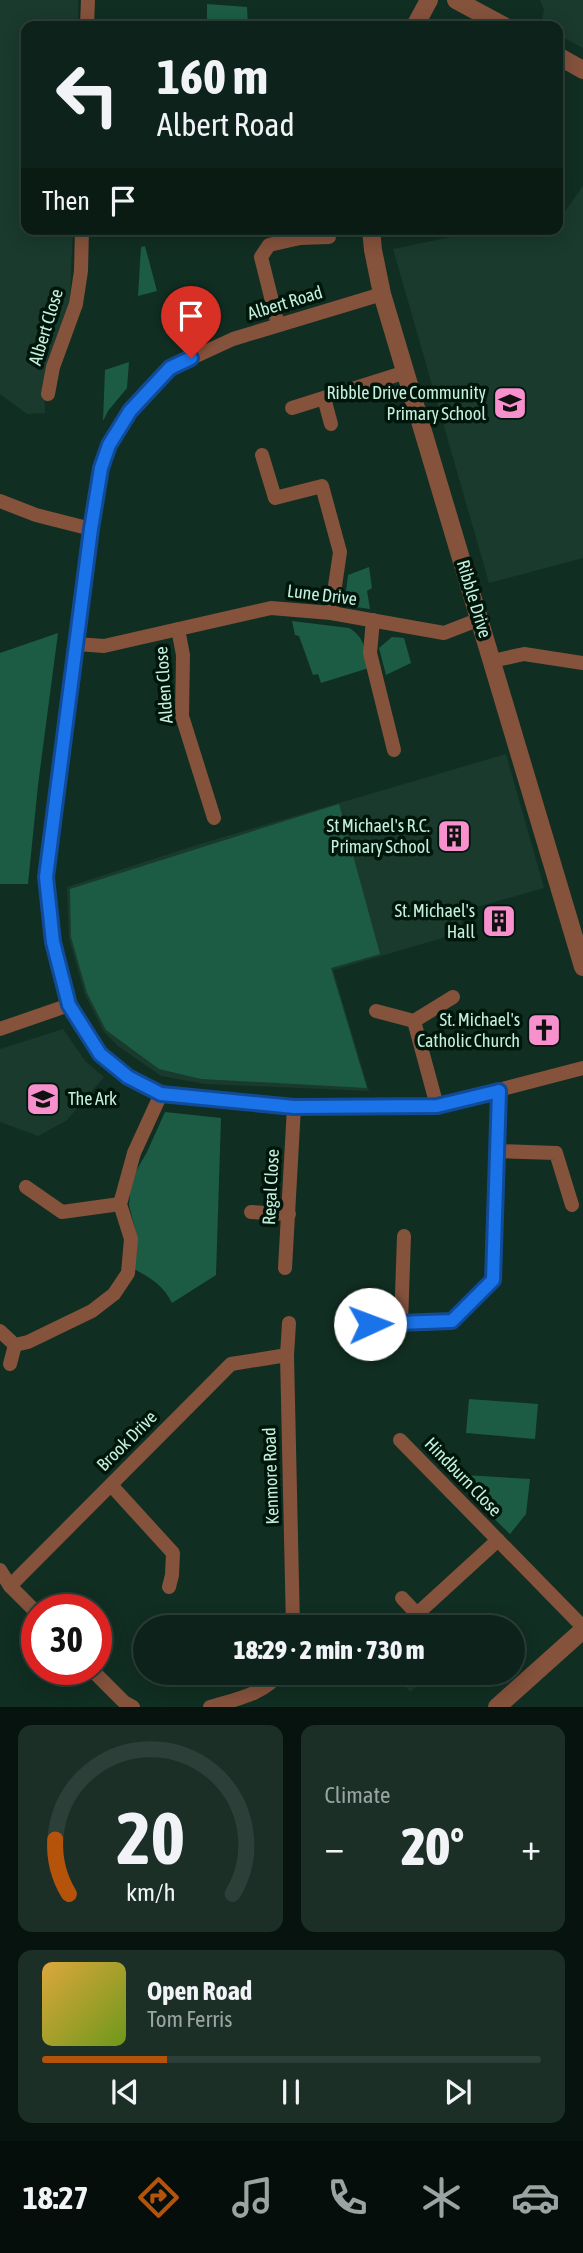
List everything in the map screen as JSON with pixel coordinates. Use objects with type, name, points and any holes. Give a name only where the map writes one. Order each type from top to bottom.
[{"type":"street","points":[[87,21],[88,0]]},
{"type":"street","points":[[418,21],[429,0]]},
{"type":"street","points":[[456,0],[495,21]]},
{"type":"street","points":[[563,60],[583,70]]},
{"type":"street","name":"Albert Close","points":[[48,394],[53,367],[76,304],[81,271],[82,235]]},
{"type":"street","name":"Ribble Drive","points":[[372,235],[382,294],[583,967]]},
{"type":"street","points":[[278,325],[261,257],[269,245],[300,238],[329,237]]},
{"type":"street","name":"Albert Road","points":[[382,294],[233,339],[170,368],[130,411],[109,445],[101,468],[91,529],[46,877],[53,942],[69,1005],[100,1054],[128,1077],[161,1094],[294,1107],[437,1106],[583,1068]]},
{"type":"street","points":[[292,408],[405,372]]},
{"type":"street","points":[[324,398],[331,424]]},
{"type":"street","points":[[262,455],[275,498],[322,486],[340,552],[331,613]]},
{"type":"street","points":[[0,501],[36,515],[91,529]]},
{"type":"street","name":"Lune Drive","points":[[76,644],[104,646],[271,608],[331,613],[444,633],[480,619]]},
{"type":"street","points":[[373,620],[370,653],[394,750]]},
{"type":"street","name":"Alden Close","points":[[178,629],[183,655],[182,716],[214,818]]},
{"type":"street","points":[[492,661],[524,654],[583,663]]},
{"type":"street","points":[[376,1011],[414,1021],[453,997]]},
{"type":"street","points":[[0,1029],[69,1005]]},
{"type":"street","points":[[414,1021],[437,1106]]},
{"type":"street","points":[[370,1324],[452,1321],[493,1280],[499,1091]]},
{"type":"street","points":[[15,1345],[42,1336],[92,1311],[114,1294],[128,1273],[131,1239],[120,1204],[134,1153],[161,1094]]},
{"type":"street","name":"Regal Close","points":[[285,1268],[294,1107]]},
{"type":"street","points":[[497,1151],[556,1153],[572,1205]]},
{"type":"street","points":[[26,1187],[62,1212],[120,1204]]},
{"type":"street","points":[[251,1212],[289,1214]]},
{"type":"street","points":[[401,1323],[404,1236]]},
{"type":"street","name":"Kenmore Road","points":[[289,1323],[287,1355],[293,1615]]},
{"type":"street","points":[[0,1331],[15,1345]]},
{"type":"street","points":[[10,1364],[15,1345]]},
{"type":"street","name":"Brook Drive","points":[[10,1586],[231,1364],[287,1355]]},
{"type":"street","name":"Hindburn Close","points":[[400,1440],[583,1628]]},
{"type":"street","points":[[111,1485],[173,1553],[169,1587]]},
{"type":"street","name":"Hindburn Close","points":[[402,1598],[417,1614],[498,1540]]},
{"type":"street","points":[[0,1570],[21,1597]]},
{"type":"street","points":[[501,1706],[583,1628]]},
{"type":"street","points":[[107,1685],[133,1707]]},
{"type":"street","points":[[210,1707],[247,1695],[267,1685]]},
{"type":"shaded area","points":[[0,0],[78,0],[78,21],[21,21],[21,235],[73,235],[69,319],[44,383],[45,413],[27,414],[0,394]]},
{"type":"shaded area","points":[[540,0],[583,0],[583,48],[563,38],[563,21],[542,21],[544,10]]},
{"type":"shaded area","name":"Ribble Drive Community Primary School","points":[[583,186],[583,558],[489,583],[393,249],[460,235],[563,235],[563,214]]},
{"type":"shaded area","points":[[506,754],[544,888],[459,912],[463,932],[333,970],[369,1091],[205,1084],[161,1076],[118,1046],[104,1032],[85,995],[69,938],[67,887],[200,844]]},
{"type":"shaded area","name":"The Ark","points":[[63,1029],[86,1062],[104,1077],[66,1121],[38,1136],[0,1122],[0,1049]]},
{"type":"shaded area","points":[[404,1685],[418,1685],[410,1692]]},
{"type":"green space","points":[[207,4],[247,7],[248,21],[207,21]]},
{"type":"green space","points":[[145,246],[157,291],[138,296],[141,247]]},
{"type":"green space","points":[[129,362],[127,388],[103,421],[105,370]]},
{"type":"green space","points":[[369,567],[372,588],[367,591],[370,609],[356,607],[346,592],[348,575]]},
{"type":"green space","points":[[292,621],[349,628],[362,640],[369,668],[321,683],[318,674],[313,675],[299,636],[295,635]]},
{"type":"green space","points":[[58,633],[28,884],[0,884],[0,653]]},
{"type":"green space","points":[[392,637],[404,638],[411,663],[386,675],[379,648]]},
{"type":"green space","points":[[339,804],[380,954],[331,968],[367,1088],[201,1079],[159,1069],[106,1030],[87,993],[71,937],[70,889]]},
{"type":"green space","points":[[165,1112],[221,1118],[216,1275],[172,1303],[156,1283],[134,1269],[136,1233],[129,1205],[131,1180]]},
{"type":"green space","points":[[469,1399],[538,1404],[535,1439],[466,1433]]},
{"type":"green space","points":[[448,1474],[530,1479],[526,1514],[510,1534]]},
{"type":"place","name":"Ribble Drive Community Primary School","points":[[510,403]]},
{"type":"place","name":"St Michael's R.C. Primary School","points":[[454,836]]},
{"type":"place","name":"St. Michael's Hall","points":[[499,921]]},
{"type":"place","name":"St. Michael's Catholic Church","points":[[544,1030]]},
{"type":"place","name":"The Ark","points":[[43,1099]]},
{"type":"route","points":[[191,358],[170,368],[130,411],[109,445],[101,468],[46,877],[53,942],[69,1005],[100,1054],[128,1077],[161,1094],[294,1107],[437,1106],[499,1091],[493,1280],[452,1321],[370,1324]]}]
